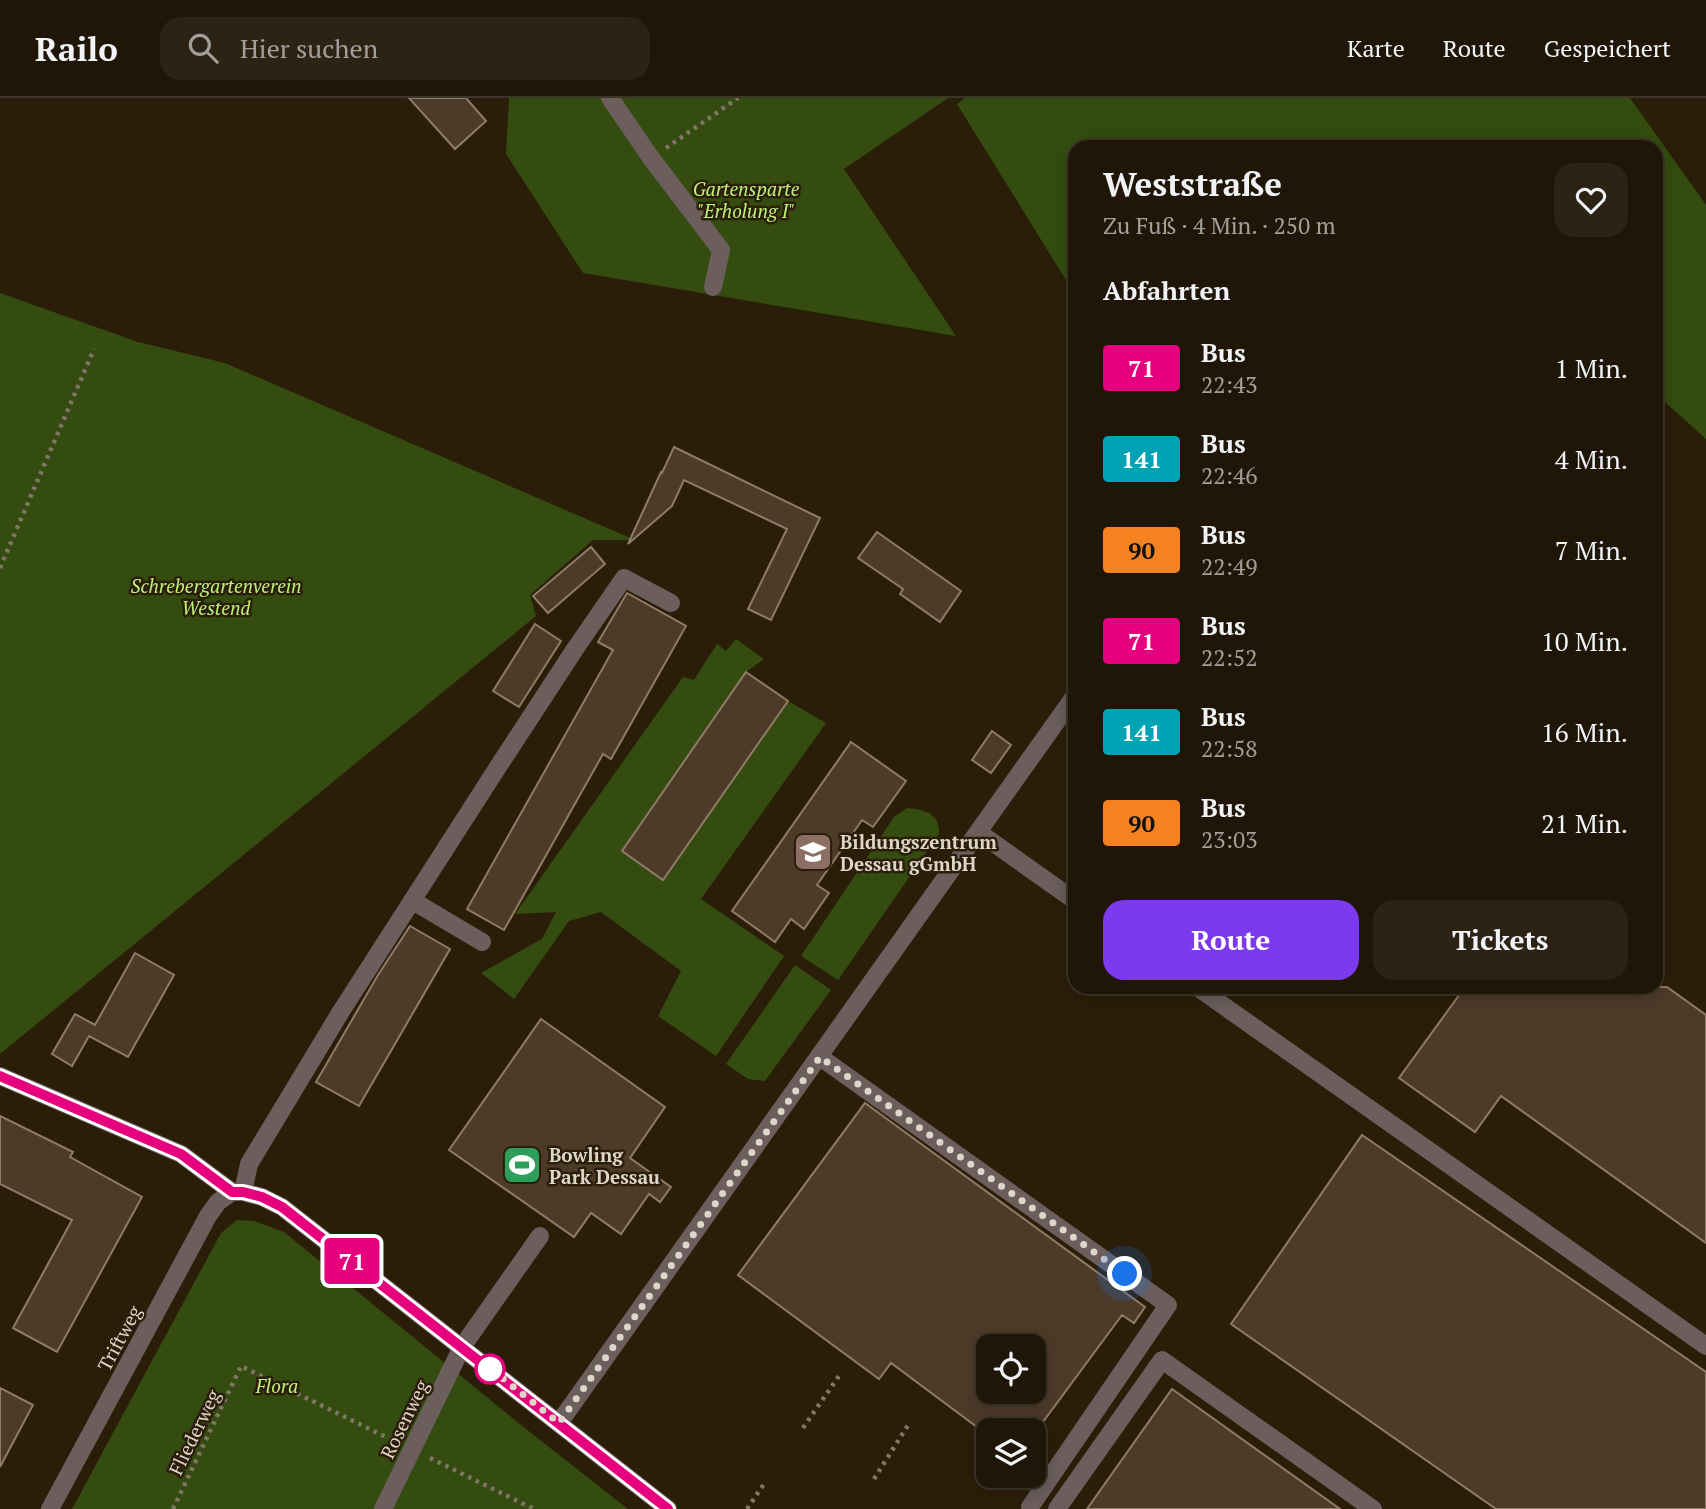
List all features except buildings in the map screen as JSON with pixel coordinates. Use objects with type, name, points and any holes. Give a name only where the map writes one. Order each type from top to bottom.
[{"type":"street","points":[[610,98],[651,159],[721,250],[713,287]]},
{"type":"street","points":[[238,1192],[249,1164],[340,1013],[575,649],[624,578],[671,603]]},
{"type":"street","points":[[559,1423],[1068,705]]},
{"type":"street","points":[[978,832],[1068,896]]},
{"type":"street","points":[[413,901],[482,942]]},
{"type":"street","points":[[1207,994],[1706,1346]]},
{"type":"street","points":[[820,1057],[1168,1305],[1030,1507]]},
{"type":"street","points":[[0,1076],[181,1154],[238,1192],[262,1197],[293,1215],[668,1509]]},
{"type":"street","name":"Triftweg","points":[[50,1509],[208,1216],[218,1202],[238,1192]]},
{"type":"street","name":"Rosenweg","points":[[383,1509],[462,1347],[540,1236]]},
{"type":"street","points":[[1057,1509],[1162,1360],[1373,1509]]},
{"type":"path","points":[[651,159],[738,98]]},
{"type":"path","points":[[0,568],[94,349]]},
{"type":"path","name":"Fliederweg","points":[[173,1509],[241,1367],[412,1450]]},
{"type":"path","points":[[803,1428],[841,1373]]},
{"type":"path","points":[[874,1479],[910,1422]]},
{"type":"path","points":[[412,1450],[534,1509]]},
{"type":"path","points":[[747,1509],[766,1481]]},
{"type":"green space","name":"Gartensparte \"Erholung I\"","points":[[509,98],[948,98],[844,169],[956,336],[583,273],[506,154]]},
{"type":"green space","points":[[965,98],[1630,98],[1660,140],[1068,140],[1068,283],[957,104]]},
{"type":"green space","points":[[1663,144],[1706,205],[1706,439],[1663,400]]},
{"type":"green space","name":"Schrebergartenverein Westend","points":[[0,293],[138,342],[225,363],[635,540],[593,540],[530,595],[536,616],[0,1054]]},
{"type":"green space","points":[[736,639],[764,659],[746,672],[622,850],[664,880],[788,701],[826,723],[701,899],[784,956],[716,1056],[658,1016],[681,971],[601,912],[569,921],[514,999],[481,973],[542,939],[556,912],[515,914],[683,677],[694,680],[717,644],[726,651]]},
{"type":"green space","points":[[907,808],[934,817],[939,834],[838,980],[801,956],[894,817]]},
{"type":"green space","points":[[795,965],[831,990],[765,1081],[748,1079],[726,1064]]},
{"type":"green space","name":"Flora","points":[[237,1220],[254,1221],[284,1232],[628,1509],[72,1509],[221,1233]]},
{"type":"bus line","name":"71","points":[[0,1076],[181,1154],[232,1192],[262,1197],[282,1207],[668,1509]]},
{"type":"place","name":"Bildungszentrum Dessau gGmbH","points":[[813,852]]},
{"type":"place","name":"Bowling Park Dessau","points":[[522,1165]]},
{"type":"route","points":[[490,1369],[482,1362],[559,1423],[820,1057],[1125,1274]]}]
